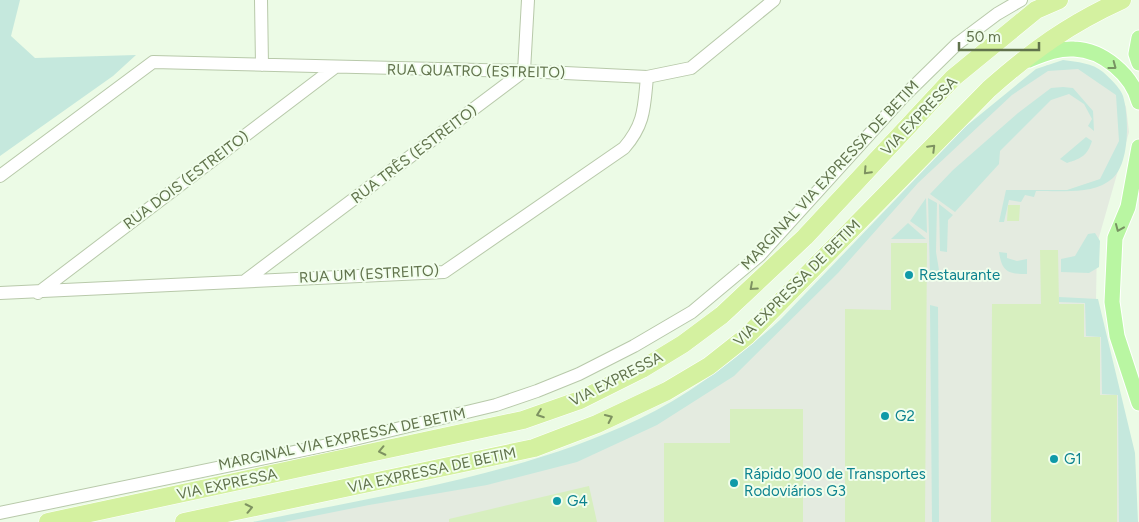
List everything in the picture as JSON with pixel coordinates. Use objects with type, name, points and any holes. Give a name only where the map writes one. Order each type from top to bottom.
[{"type":"highway","name":"VIA EXPRESSA","points":[[48,522],[523,420],[580,400],[642,369],[683,344],[722,315],[805,237],[953,78],[1036,10],[1059,0]]},
{"type":"highway","name":"VIA EXPRESSA DE BETIM","points":[[184,522],[534,448],[597,424],[667,391],[708,366],[747,336],[989,89],[1018,64],[1054,35],[1122,0]]},
{"type":"main road","points":[[1139,38],[1136,54],[1139,63]]},
{"type":"main road","points":[[1018,64],[1052,52],[1075,49],[1102,57],[1121,72],[1136,91],[1139,102]]},
{"type":"main road","points":[[1128,207],[1139,147]]},
{"type":"main road","points":[[1139,189],[1128,207],[1115,238],[1112,302],[1117,336],[1139,403]]},
{"type":"street","points":[[261,0],[262,65]]},
{"type":"street","points":[[524,71],[528,0]]},
{"type":"street","name":"RUA QUATRO (ESTREITO)","points":[[0,176],[153,62],[334,68],[524,71],[647,77],[691,68],[774,0]]},
{"type":"street","name":"MARGINAL VIA EXPRESSA DE BETIM","points":[[0,513],[342,442],[496,405],[546,388],[634,346],[692,312],[759,256],[904,96],[957,44],[1018,1]]},
{"type":"street","name":"RUA DOIS (ESTREITO)","points":[[38,293],[334,68]]},
{"type":"street","name":"RUA TRÊS (ESTREITO)","points":[[246,280],[524,71]]},
{"type":"street","name":"RUA UM (ESTREITO)","points":[[0,293],[38,293],[246,280],[444,272],[624,148],[636,134],[643,117],[647,77]]},
{"type":"shaded area","points":[[0,0],[20,0],[11,36],[35,58],[136,55],[113,76],[0,156]]},
{"type":"shaded area","points":[[1063,60],[1084,63],[1099,69],[1114,83],[1123,96],[1127,138],[1123,161],[1119,171],[1105,184],[1086,190],[1036,191],[1034,197],[1025,195],[1021,202],[1009,200],[1004,222],[999,222],[1006,190],[1067,190],[1100,179],[1119,141],[1116,95],[1078,69],[1048,71],[1012,95],[918,183],[838,273],[734,376],[657,425],[577,462],[487,485],[284,522],[253,522],[400,493],[498,470],[593,439],[658,409],[714,374],[781,319],[965,127],[1036,69]]},
{"type":"shaded area","points":[[1075,64],[1098,70],[1117,86],[1126,107],[1129,132],[1097,244],[1096,301],[1120,395],[1133,522],[265,522],[480,477],[597,441],[678,402],[765,338],[916,181],[1014,88],[1047,65]]},
{"type":"shaded area","points":[[1051,88],[1073,88],[1093,111],[1094,131],[1088,126],[1092,119],[1084,104],[1069,94],[1051,100],[1000,151],[999,164],[955,212],[930,194],[953,170],[1018,113]]},
{"type":"shaded area","points":[[1086,137],[1092,141],[1083,156],[1067,163],[1060,159]]},
{"type":"shaded area","points":[[926,198],[927,233],[910,221]]},
{"type":"shaded area","points":[[928,198],[937,203],[936,252],[940,276],[930,276]]},
{"type":"shaded area","points":[[939,204],[953,215],[948,220],[947,252],[940,251]]},
{"type":"shaded area","points":[[908,223],[926,239],[891,239]]},
{"type":"shaded area","points":[[1095,233],[1100,241],[1099,267],[1089,273],[1061,272],[1061,259],[1075,256],[1088,234]]},
{"type":"shaded area","points":[[999,252],[1007,253],[1007,258],[1017,261],[1027,259],[1027,274],[1011,272],[1004,268]]},
{"type":"shaded area","points":[[1059,297],[1098,299],[1135,453],[1138,522],[1119,522],[1118,395],[1102,394],[1101,337],[1086,336],[1085,303],[1059,302]]},
{"type":"shaded area","points":[[930,305],[938,307],[939,522],[932,522]]},
{"type":"building","points":[[1008,205],[1020,205],[1019,221],[1007,221]]},
{"type":"building","name":"G2","points":[[891,243],[927,243],[925,522],[845,522],[845,309],[891,310]]},
{"type":"building","name":"G1","points":[[1040,250],[1058,250],[1059,304],[1084,304],[1084,337],[1100,337],[1100,395],[1117,395],[1117,522],[991,522],[992,304],[1041,304]]},
{"type":"building","name":"Rápido 900 de Transportes Rodoviários G3","points":[[730,409],[803,409],[803,522],[664,522],[664,443],[730,443]]},
{"type":"building","name":"G4","points":[[589,486],[597,522],[449,522],[449,519]]},
{"type":"place","name":"Restaurante","points":[[909,275]]},
{"type":"place","name":"G2","points":[[885,416]]},
{"type":"place","name":"G1","points":[[1054,459]]},
{"type":"place","name":"Rápido 900 de Transportes Rodoviários G3","points":[[734,483]]},
{"type":"place","name":"G4","points":[[557,501]]}]
